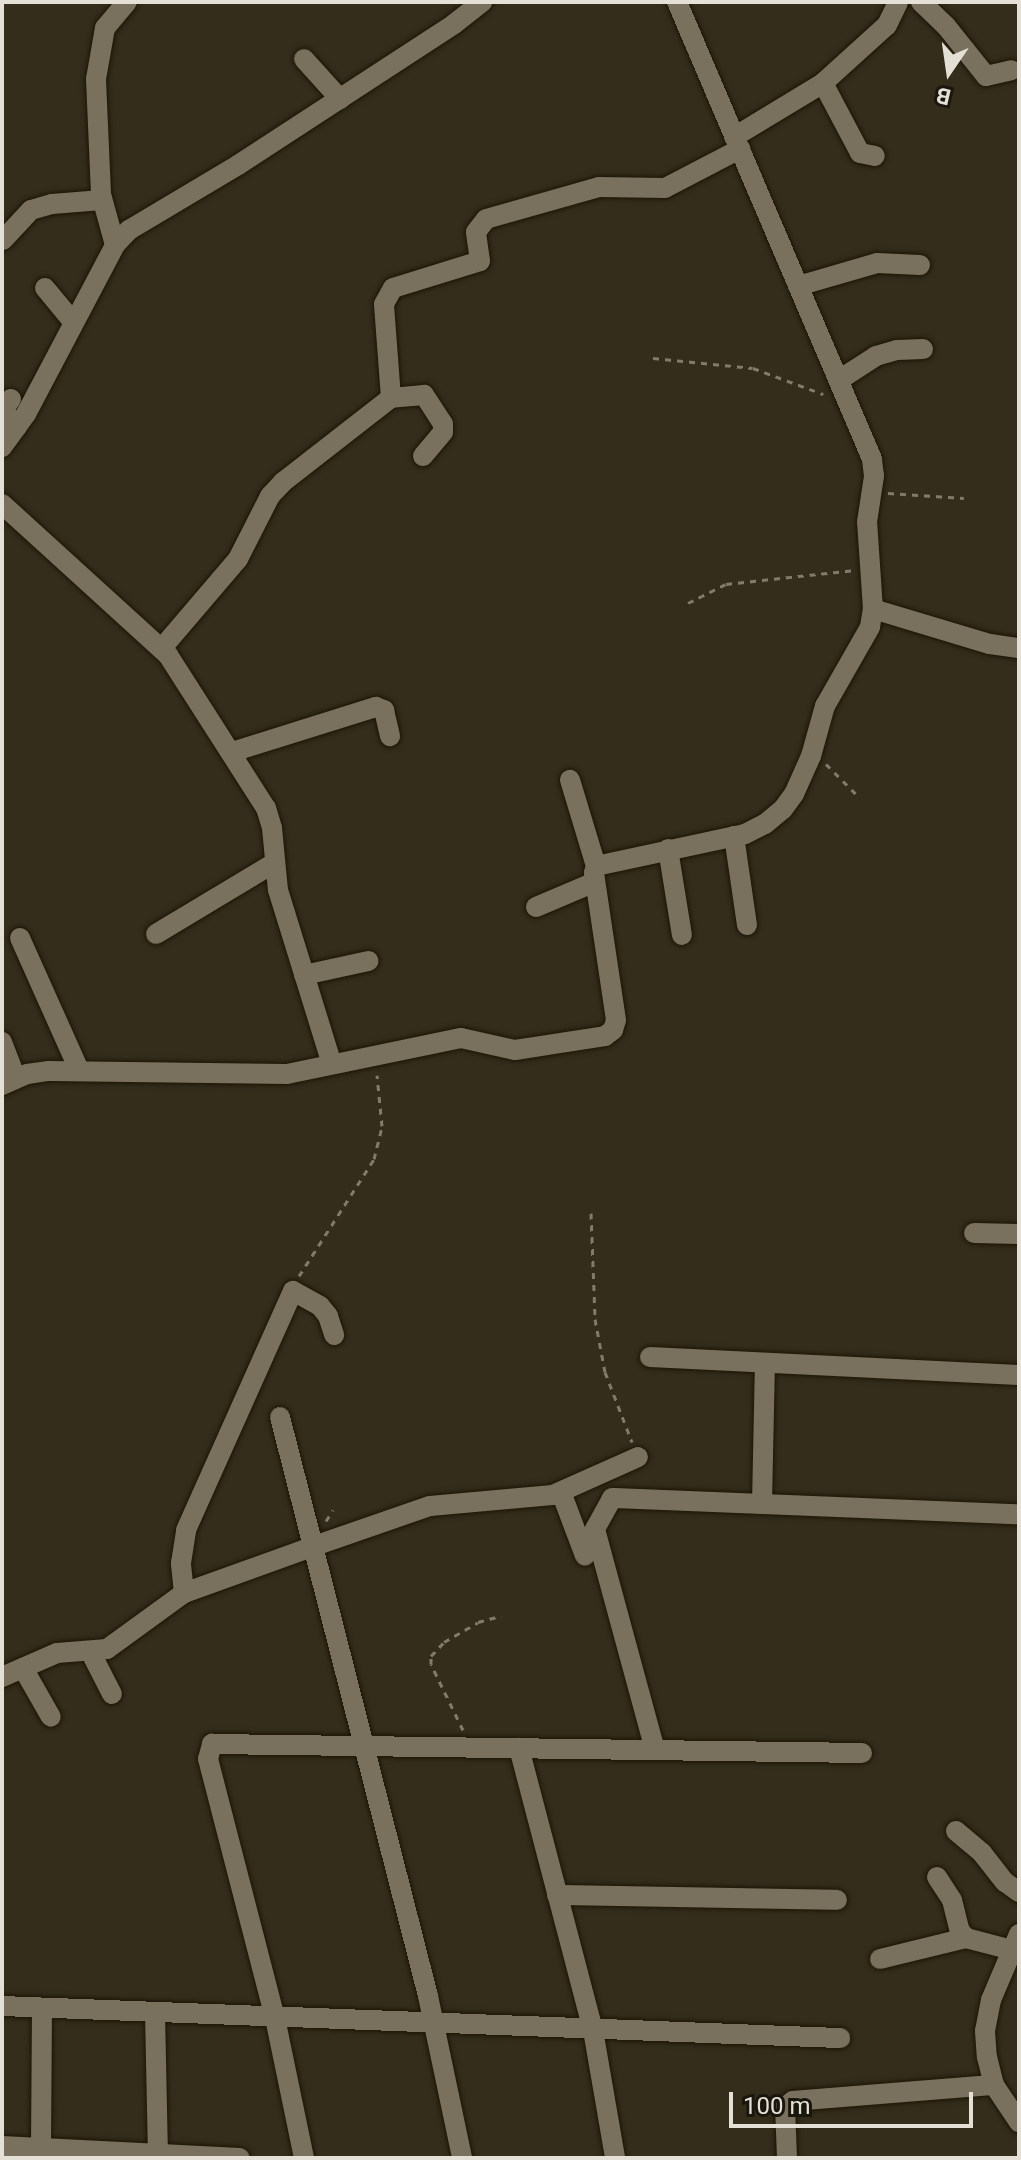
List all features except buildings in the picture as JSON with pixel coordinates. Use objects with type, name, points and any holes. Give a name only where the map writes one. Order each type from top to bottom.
[{"type":"street","points":[[115,245],[102,200],[98,61],[105,28],[127,2]]},
{"type":"street","points":[[2,447],[17,427],[115,245],[142,221],[217,179],[454,24],[482,2]]},
{"type":"street","points":[[536,907],[596,874],[668,849],[734,836],[765,824],[783,809],[794,794],[812,750],[825,706],[864,642],[873,609],[867,522],[872,459],[677,2]]},
{"type":"street","points":[[391,398],[384,304],[387,294],[402,283],[480,261],[476,232],[486,219],[599,187],[665,188],[823,83],[887,25],[898,2]]},
{"type":"street","points":[[921,2],[946,26],[986,76],[1011,70]]},
{"type":"street","points":[[304,59],[340,99]]},
{"type":"street","points":[[823,83],[860,153],[875,156]]},
{"type":"street","points":[[3,240],[31,210],[52,204],[102,200]]},
{"type":"street","points":[[798,286],[877,263],[920,265]]},
{"type":"street","points":[[45,288],[74,323]]},
{"type":"street","points":[[839,380],[876,356],[897,350],[923,349]]},
{"type":"street","points":[[162,648],[238,559],[270,496],[283,482],[391,398],[424,395],[443,424],[440,437],[423,456]]},
{"type":"street","points":[[11,399],[3,412],[17,427]]},
{"type":"street","points":[[2,504],[23,527],[162,648],[266,808],[272,828],[278,890],[332,1064]]},
{"type":"street","points":[[873,609],[990,644],[1019,648]]},
{"type":"street","points":[[232,752],[376,707],[384,710],[390,736]]},
{"type":"street","points":[[2,1042],[9,1082],[49,1071],[79,1070],[263,1075],[461,1038],[515,1050],[605,1036],[613,1030],[616,1020],[596,874],[570,780]]},
{"type":"street","points":[[734,836],[747,925]]},
{"type":"street","points":[[668,849],[682,935]]},
{"type":"street","points":[[156,934],[274,863]]},
{"type":"street","points":[[20,938],[79,1070]]},
{"type":"street","points":[[304,975],[368,961]]},
{"type":"street","points":[[974,1233],[1019,1234]]},
{"type":"street","points":[[184,1593],[181,1563],[186,1530],[293,1291],[320,1306],[328,1316],[334,1335]]},
{"type":"street","points":[[650,1357],[1019,1375]]},
{"type":"street","points":[[762,1504],[765,1363]]},
{"type":"street","points":[[280,1417],[434,2024],[462,2158]]},
{"type":"street","points":[[2,1677],[57,1653],[91,1653],[119,1643],[184,1593],[313,1546],[430,1506],[537,1498],[561,1492],[610,1467],[638,1457]]},
{"type":"street","points":[[610,1467],[625,1499]]},
{"type":"street","points":[[561,1492],[585,1556]]},
{"type":"street","points":[[655,1750],[595,1529],[612,1498],[1019,1514]]},
{"type":"street","points":[[91,1653],[112,1694]]},
{"type":"street","points":[[23,1668],[51,1717]]},
{"type":"street","points":[[304,2158],[275,2018],[208,1759],[212,1744],[862,1753]]},
{"type":"street","points":[[519,1748],[593,2030],[615,2158]]},
{"type":"street","points":[[956,1831],[982,1853],[1005,1882],[1019,1892]]},
{"type":"street","points":[[937,1877],[952,1900],[960,1931],[966,1938]]},
{"type":"street","points":[[557,1895],[837,1900]]},
{"type":"street","points":[[880,1959],[966,1938],[1017,1940],[991,2000],[985,2031],[994,2085],[1019,2122]]},
{"type":"street","points":[[2,2006],[840,2038]]},
{"type":"street","points":[[41,2148],[42,2008]]},
{"type":"street","points":[[155,2013],[158,2154]]},
{"type":"street","points":[[787,2158],[788,2103],[799,2099],[850,2105],[994,2085]]},
{"type":"street","points":[[2,2146],[240,2158]]},
{"type":"path","points":[[653,358],[753,368],[850,403]]},
{"type":"path","points":[[871,492],[964,498]]},
{"type":"path","points":[[688,603],[726,584],[870,568]]},
{"type":"path","points":[[812,750],[857,795]]},
{"type":"path","points":[[293,1291],[374,1159],[380,1143],[382,1126],[375,1055]]},
{"type":"path","points":[[591,1213],[595,1319],[605,1372],[638,1457]]},
{"type":"path","points":[[471,1748],[430,1660],[444,1642],[478,1622],[501,1616]]}]
